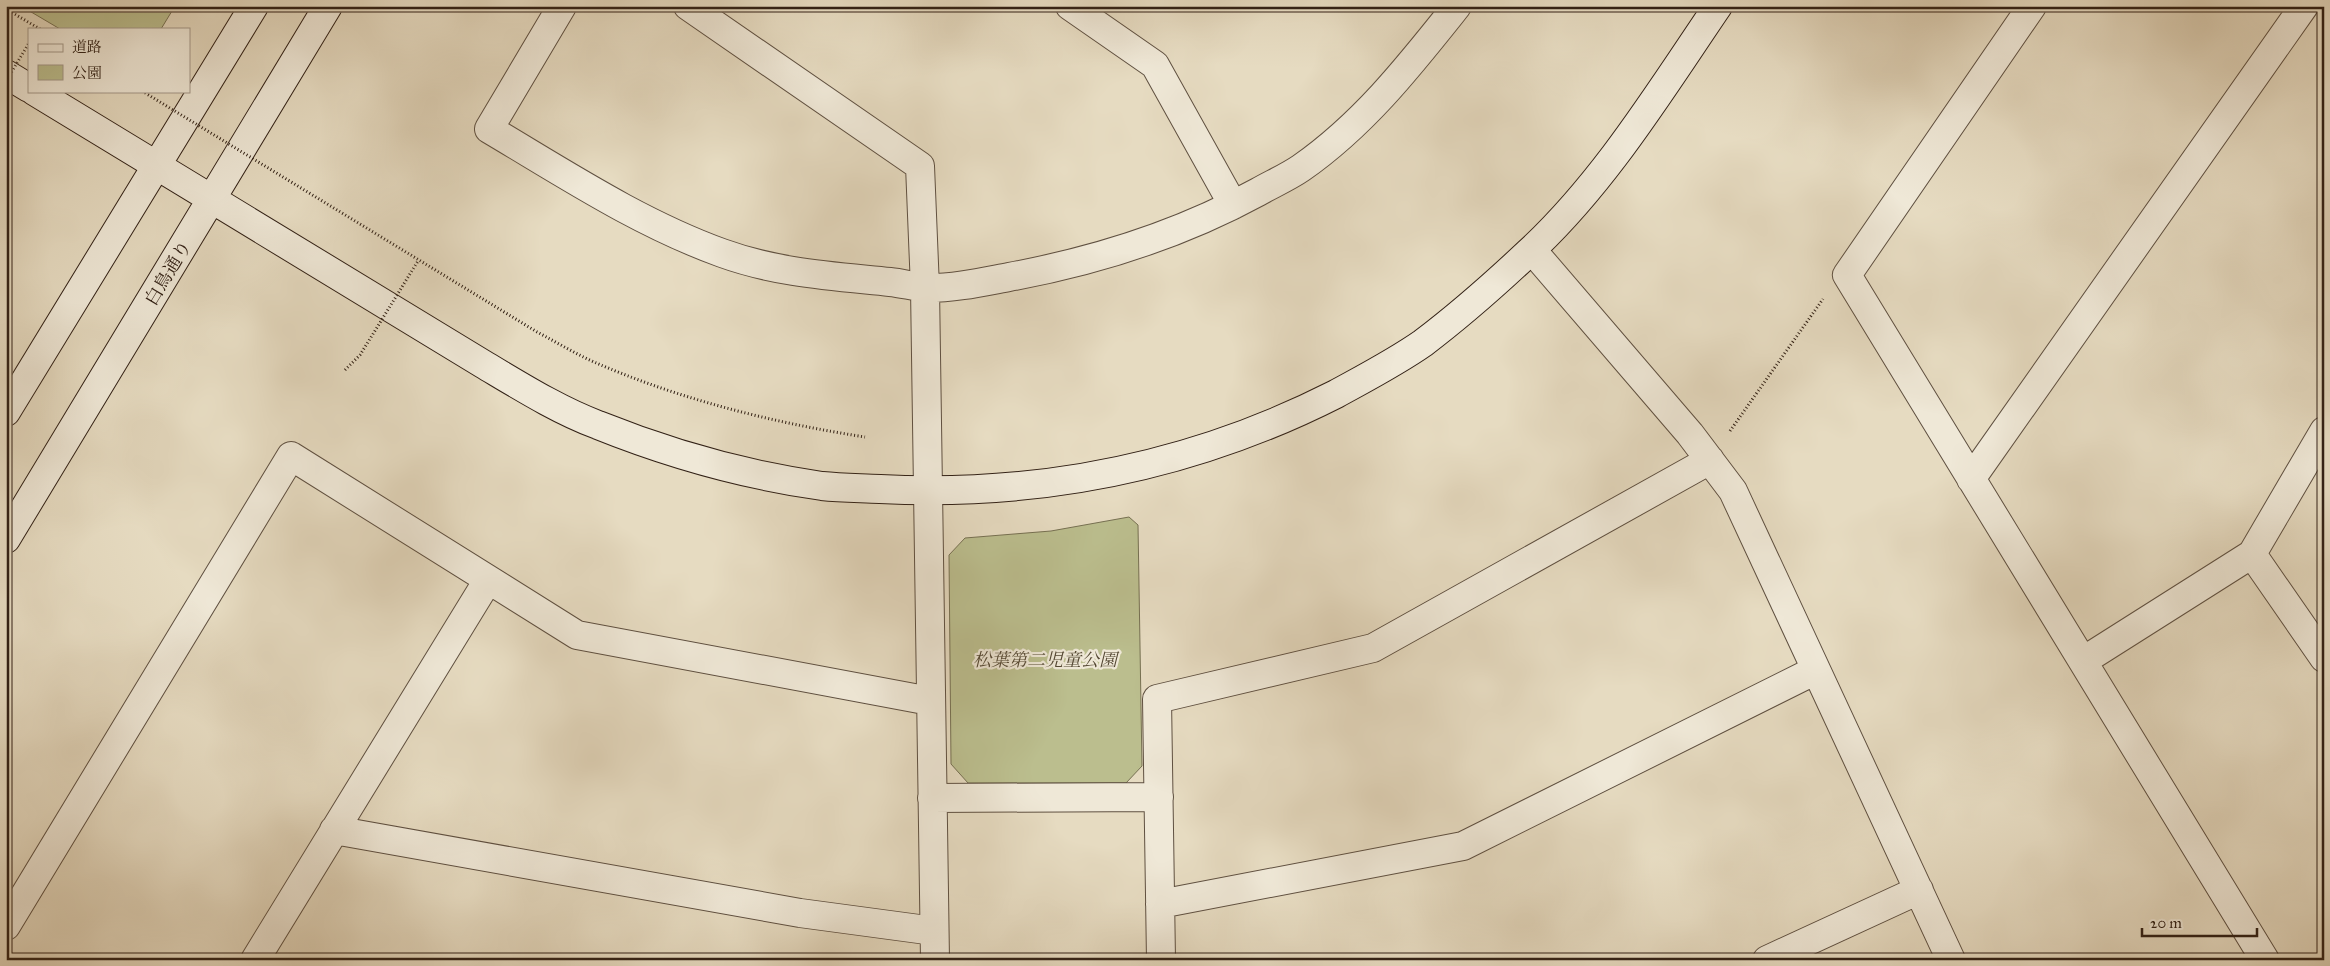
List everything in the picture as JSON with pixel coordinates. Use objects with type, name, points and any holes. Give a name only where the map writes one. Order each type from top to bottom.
[{"type":"street","points":[[6,412],[254,6]]},
{"type":"street","name":"白鳥通り","points":[[6,539],[328,6]]},
{"type":"street","points":[[562,6],[489,129],[630,213],[721,253],[773,269],[838,278],[892,282],[925,288],[962,286],[1036,272],[1119,251],[1233,205],[1299,169],[1346,133],[1396,82],[1457,6]]},
{"type":"street","points":[[688,6],[920,166],[925,288],[935,960]]},
{"type":"street","points":[[1070,6],[1155,65],[1233,205]]},
{"type":"street","points":[[36,92],[483,364],[534,394],[594,424],[672,452],[741,472],[825,486],[927,491],[1011,488],[1083,478],[1144,466],[1246,436],[1366,378],[1421,344],[1473,303],[1532,250],[1591,185],[1718,6]]},
{"type":"street","points":[[2032,6],[1847,275],[2265,960]]},
{"type":"street","points":[[1971,479],[2304,6]]},
{"type":"street","points":[[6,74],[28,87]]},
{"type":"street","points":[[1532,250],[1690,434],[1733,491],[1951,960]]},
{"type":"street","points":[[2083,661],[2252,554],[2324,431]]},
{"type":"street","points":[[6,926],[291,456],[577,635],[930,701]]},
{"type":"street","points":[[1161,960],[1158,699],[1373,648],[1710,460]]},
{"type":"street","points":[[2252,554],[2324,658]]},
{"type":"street","points":[[255,960],[488,580]]},
{"type":"street","points":[[1160,904],[1463,846],[1816,670]]},
{"type":"street","points":[[932,798],[1158,797]]},
{"type":"street","points":[[334,830],[800,913],[934,931]]},
{"type":"street","points":[[1767,960],[1919,890]]},
{"type":"path","points":[[6,9],[38,28]]},
{"type":"path","points":[[6,81],[28,45]]},
{"type":"path","points":[[144,92],[537,332],[601,365],[724,408],[814,429],[865,437]]},
{"type":"path","points":[[344,370],[360,355],[418,260]]},
{"type":"path","points":[[1710,460],[1835,282],[1847,275]]},
{"type":"green space","points":[[21,6],[175,6],[162,28],[58,28]]},
{"type":"green space","name":"松葉第二児童公園","points":[[1129,517],[1138,525],[1142,766],[1126,783],[968,783],[951,764],[949,555],[965,538],[1051,531]]}]
